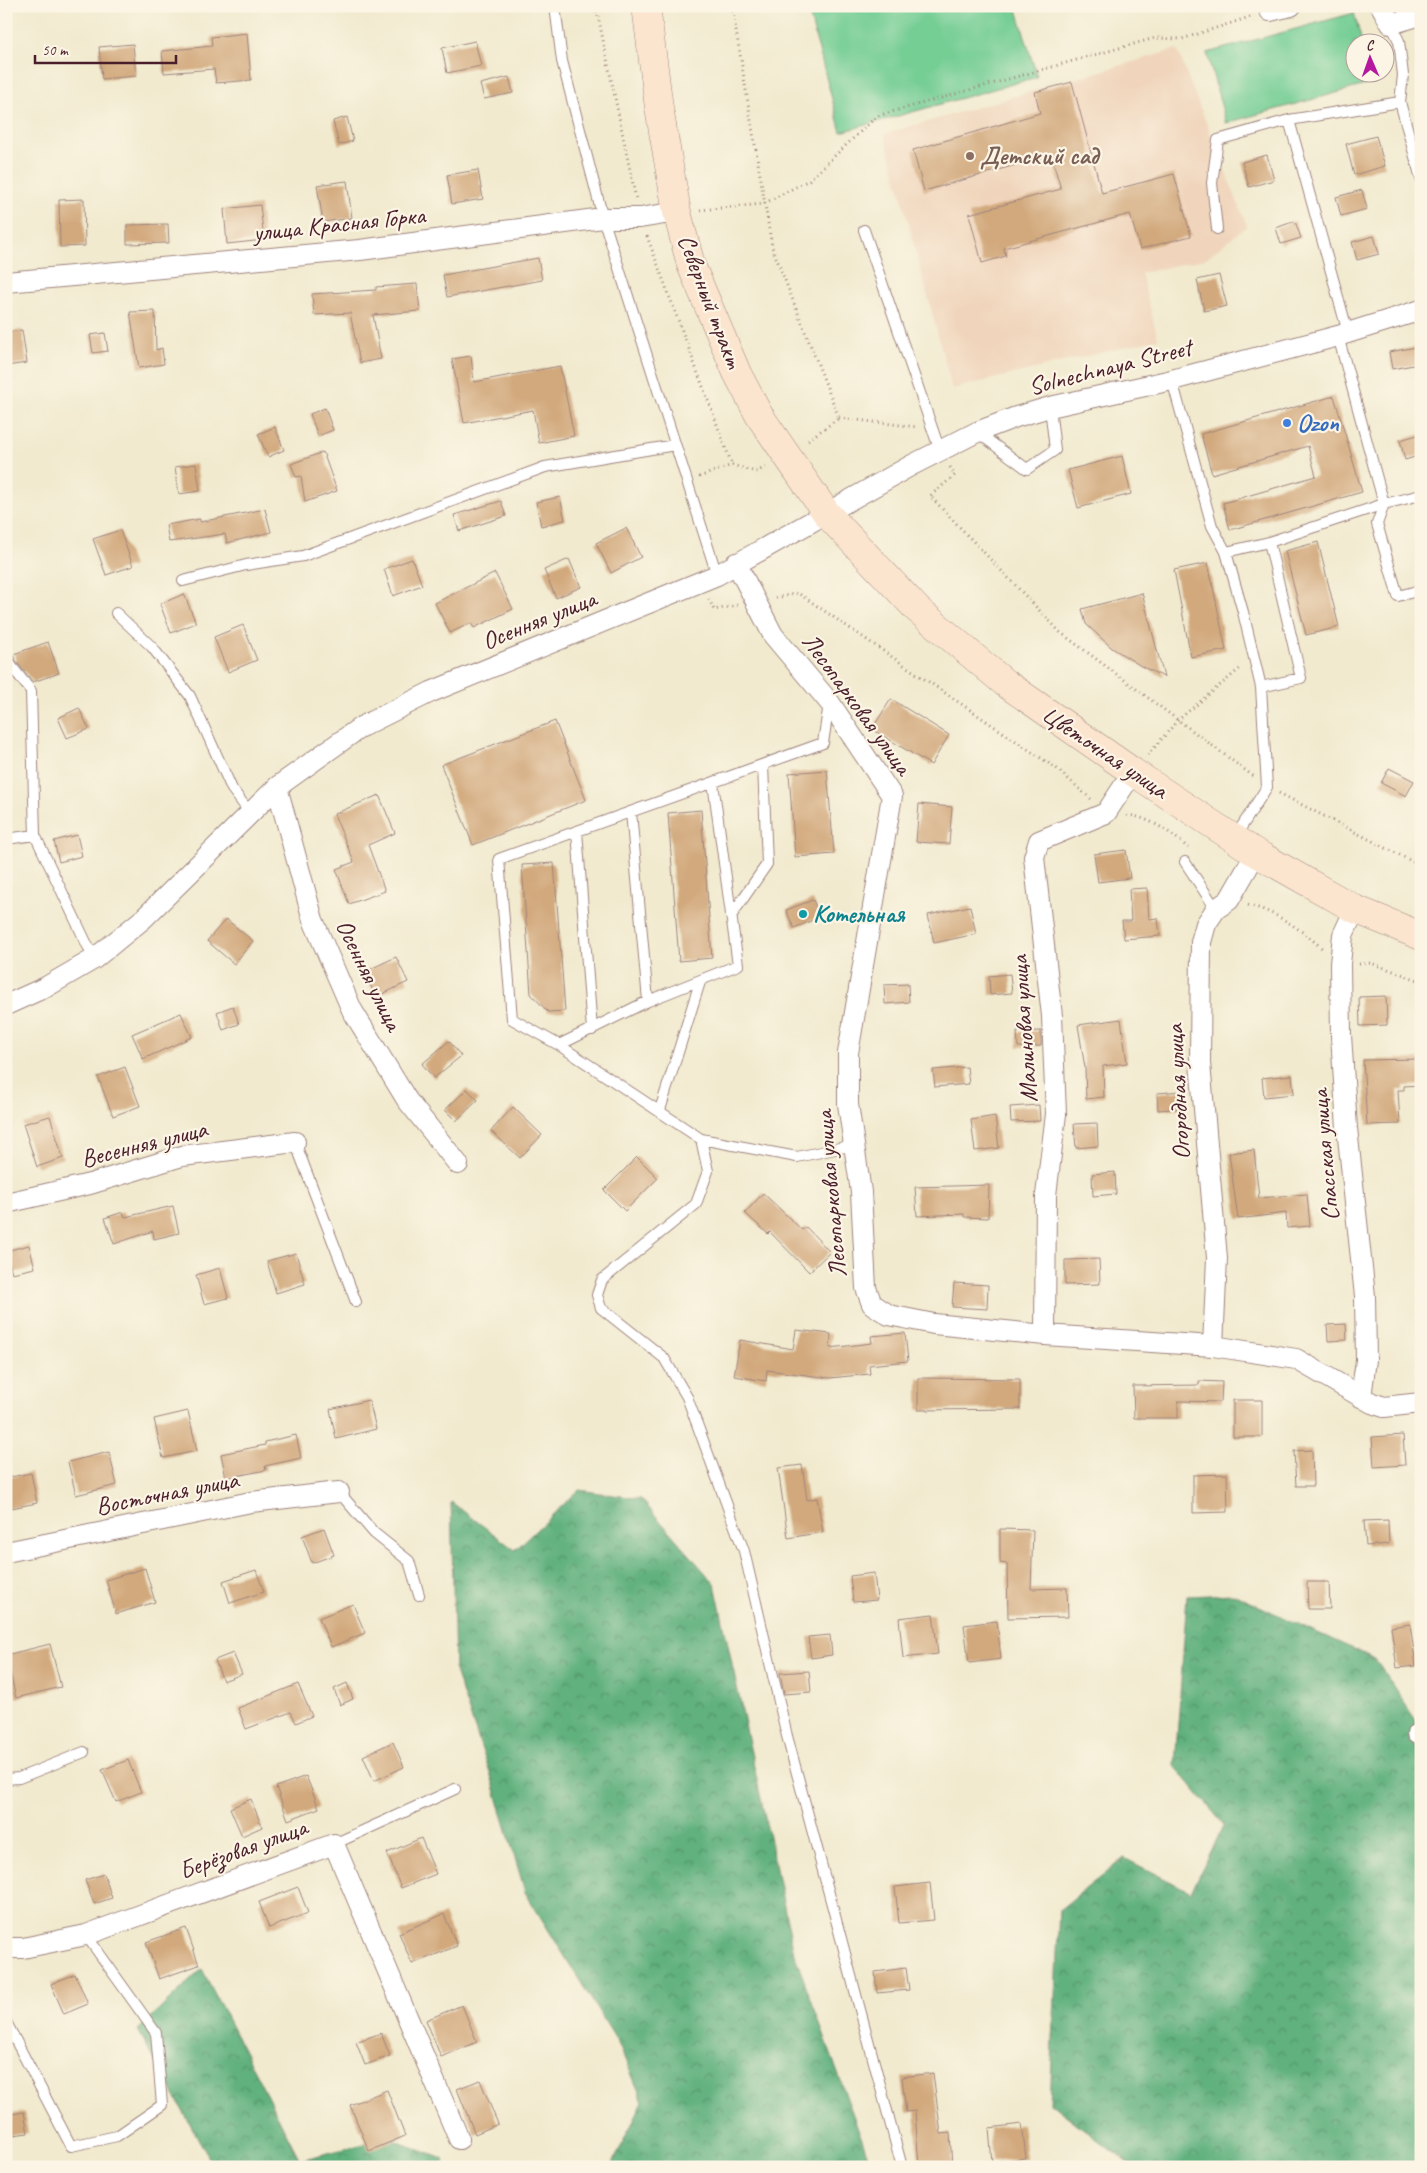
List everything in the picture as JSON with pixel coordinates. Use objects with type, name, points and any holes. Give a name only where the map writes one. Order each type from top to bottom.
[{"type":"main road","name":"Северный тракт","points":[[646,6],[659,108],[677,212],[691,265],[737,373],[759,415],[827,514]]},
{"type":"main road","name":"Цветочная улица","points":[[827,514],[918,610],[1004,683],[1132,772],[1245,846],[1355,909],[1421,936]]},
{"type":"street","points":[[1269,9],[1291,6]]},
{"type":"street","points":[[1381,6],[1391,24],[1421,15]]},
{"type":"street","name":"улица Красная Горка","points":[[6,282],[360,250],[603,218],[640,218],[677,212]]},
{"type":"street","name":"Solnechnaya Street","points":[[827,514],[912,465],[977,432],[1050,407],[1172,380],[1343,334],[1421,310]]},
{"type":"street","name":"Осенняя улица","points":[[6,1005],[46,987],[94,959],[149,912],[277,787],[361,727],[431,692],[709,578],[827,514]]},
{"type":"street","name":"Лесопарковая улица","points":[[736,564],[773,635],[830,703],[892,796],[848,1053],[848,1104],[861,1192],[866,1288],[872,1304],[889,1315],[934,1324],[1045,1335],[1213,1346],[1296,1359],[1361,1397],[1384,1407],[1421,1403]]},
{"type":"street","points":[[1106,813],[1132,772]]},
{"type":"street","name":"Осенняя улица","points":[[277,787],[314,920],[352,1010],[407,1100],[458,1164]]},
{"type":"street","name":"Малиновая улица","points":[[1045,1335],[1046,1195],[1056,1114],[1052,1016],[1034,856],[1039,841],[1106,813]]},
{"type":"street","name":"Огородная улица","points":[[1213,1346],[1217,1258],[1207,1164],[1200,1054],[1201,942],[1206,924],[1222,904],[1245,846]]},
{"type":"street","name":"Спасская улица","points":[[1355,909],[1343,934],[1340,964],[1341,1035],[1347,1128],[1365,1296],[1366,1360],[1361,1397]]},
{"type":"street","name":"Весенняя улица","points":[[6,1203],[90,1184],[182,1156],[295,1142]]},
{"type":"street","name":"Восточная улица","points":[[6,1552],[251,1502],[339,1492]]},
{"type":"street","name":"Берёзовая улица","points":[[6,1948],[22,1948],[86,1934],[334,1844],[459,2139]]},
{"type":"lane","points":[[555,6],[562,61],[603,218],[687,482],[709,578]]},
{"type":"lane","points":[[1391,24],[1399,41],[1403,75],[1400,102],[1421,179]]},
{"type":"lane","points":[[1217,229],[1212,183],[1218,140],[1289,120],[1400,102]]},
{"type":"lane","points":[[1289,120],[1384,504],[1377,524],[1398,596],[1421,590]]},
{"type":"lane","points":[[864,230],[940,452]]},
{"type":"lane","points":[[1172,380],[1212,526],[1226,552],[1261,687],[1267,786],[1245,846]]},
{"type":"lane","points":[[977,432],[1027,469],[1055,450],[1050,407]]},
{"type":"lane","points":[[183,580],[246,565],[303,556],[545,468],[676,445]]},
{"type":"lane","points":[[1226,552],[1269,542],[1384,504],[1421,495]]},
{"type":"lane","points":[[1261,687],[1301,678],[1269,542]]},
{"type":"lane","points":[[116,613],[152,647],[190,696],[232,790],[250,813]]},
{"type":"lane","points":[[6,659],[31,691],[35,835],[94,959]]},
{"type":"lane","points":[[830,703],[823,743],[499,859],[512,1020],[559,1045],[660,1110],[701,1139],[797,1157],[854,1145]]},
{"type":"lane","points":[[731,916],[767,864],[763,765]]},
{"type":"lane","points":[[559,1045],[648,1001],[700,982],[738,965],[713,782]]},
{"type":"lane","points":[[631,812],[648,1001]]},
{"type":"lane","points":[[577,831],[592,1030]]},
{"type":"lane","points":[[6,839],[35,835]]},
{"type":"lane","points":[[1186,862],[1222,904]]},
{"type":"lane","points":[[660,1110],[700,982]]},
{"type":"lane","points":[[701,1139],[708,1170],[696,1204],[602,1280],[597,1295],[601,1308],[664,1358],[687,1397],[744,1551],[787,1736],[902,2167]]},
{"type":"lane","points":[[295,1142],[356,1302]]},
{"type":"lane","points":[[339,1492],[374,1533],[409,1561],[419,1595]]},
{"type":"lane","points":[[6,1780],[20,1778],[84,1752]]},
{"type":"lane","points":[[334,1844],[455,1789]]},
{"type":"lane","points":[[6,2022],[71,2146],[117,2136],[162,2105],[156,2034],[86,1934]]},
{"type":"path","points":[[596,6],[640,218],[732,465]]},
{"type":"path","points":[[732,6],[763,204],[772,247],[839,418]]},
{"type":"path","points":[[677,212],[763,204],[809,180],[877,116],[1155,38],[1182,39],[1269,9]]},
{"type":"path","points":[[687,482],[732,465],[756,472],[786,456],[839,418],[933,429]]},
{"type":"path","points":[[940,452],[955,475],[930,496],[1060,632],[1267,786],[1421,866]]},
{"type":"path","points":[[709,578],[714,610],[798,593],[1057,769],[1106,813],[1139,816],[1177,838],[1194,854]]},
{"type":"path","points":[[1132,772],[1178,720],[1254,657]]},
{"type":"path","points":[[1222,904],[1265,909],[1306,934],[1340,964],[1371,963],[1421,981]]},
{"type":"shaded area","points":[[1177,49],[1247,226],[1205,259],[1141,273],[1158,339],[952,389],[885,134]]},
{"type":"green space","points":[[807,6],[1016,6],[1037,77],[841,132]]},
{"type":"green space","points":[[1354,13],[1359,32],[1344,32],[1344,82],[1373,83],[1226,123],[1207,53]]},
{"type":"green space","points":[[579,1490],[641,1499],[715,1584],[794,1953],[872,2167],[601,2167],[612,2165],[643,2101],[617,2041],[525,1892],[492,1779],[455,1671],[451,1502],[515,1550]]},
{"type":"green space","points":[[1233,1594],[1375,1659],[1417,1722],[1421,1721],[1421,2167],[1133,2167],[1050,2103],[1059,1910],[1124,1858],[1191,1892],[1224,1825],[1175,1766],[1187,1596]]},
{"type":"green space","points":[[202,1969],[300,2160],[388,2138],[443,2159],[445,2167],[214,2167],[138,2030]]},
{"type":"building","points":[[247,33],[251,80],[216,83],[214,69],[164,73],[162,51],[212,46],[211,37]]},
{"type":"building","points":[[475,41],[481,66],[447,73],[442,48]]},
{"type":"building","points":[[133,44],[136,76],[102,79],[99,47]]},
{"type":"building","points":[[509,77],[513,93],[484,99],[480,84]]},
{"type":"building","points":[[1072,82],[1102,193],[1174,174],[1191,236],[1140,249],[1130,214],[1004,248],[1006,256],[982,263],[969,214],[1061,189],[1051,155],[924,191],[913,150],[1040,113],[1035,92]]},
{"type":"building","points":[[347,117],[353,141],[339,145],[333,121]]},
{"type":"building","points":[[1376,136],[1385,166],[1354,175],[1346,144]]},
{"type":"building","points":[[1267,155],[1274,180],[1249,187],[1242,162]]},
{"type":"building","points":[[478,170],[483,199],[452,204],[447,175]]},
{"type":"building","points":[[347,181],[352,218],[323,222],[317,185]]},
{"type":"building","points":[[1362,190],[1367,209],[1341,216],[1336,197]]},
{"type":"building","points":[[84,199],[85,246],[60,247],[59,200]]},
{"type":"building","points":[[260,205],[264,240],[227,244],[224,209]]},
{"type":"building","points":[[1295,221],[1301,238],[1281,244],[1276,228]]},
{"type":"building","points":[[168,224],[169,243],[127,244],[127,225]]},
{"type":"building","points":[[1374,236],[1379,254],[1357,260],[1352,242]]},
{"type":"building","points":[[538,258],[542,280],[447,297],[443,275]]},
{"type":"building","points":[[1219,275],[1227,306],[1204,311],[1197,280]]},
{"type":"building","points":[[417,284],[420,311],[373,315],[381,359],[360,363],[350,313],[314,315],[312,294],[376,290],[376,287]]},
{"type":"building","points":[[155,311],[156,350],[162,348],[164,364],[139,368],[130,312]]},
{"type":"building","points":[[22,330],[27,363],[6,366],[6,332]]},
{"type":"building","points":[[105,333],[108,351],[93,353],[90,335]]},
{"type":"building","points":[[1416,347],[1419,364],[1392,369],[1389,352]]},
{"type":"building","points":[[471,356],[474,382],[560,366],[574,436],[539,443],[533,410],[464,423],[452,359]]},
{"type":"building","points":[[1334,396],[1362,492],[1230,530],[1223,503],[1316,476],[1308,446],[1212,474],[1201,434]]},
{"type":"building","points":[[325,408],[333,430],[318,436],[310,414]]},
{"type":"building","points":[[275,427],[284,450],[268,457],[258,434]]},
{"type":"building","points":[[1421,434],[1421,455],[1405,460],[1400,440]]},
{"type":"building","points":[[323,452],[337,491],[305,502],[301,476],[296,477],[291,464]]},
{"type":"building","points":[[1122,456],[1131,494],[1078,508],[1068,470]]},
{"type":"building","points":[[196,464],[200,491],[179,494],[175,467]]},
{"type":"building","points":[[560,497],[565,520],[541,526],[536,502]]},
{"type":"building","points":[[501,501],[506,516],[459,531],[454,515]]},
{"type":"building","points":[[265,509],[271,532],[227,543],[225,534],[169,542],[166,525],[200,519],[200,522]]},
{"type":"building","points":[[626,528],[641,557],[611,573],[596,543]]},
{"type":"building","points":[[120,530],[133,566],[106,575],[93,539]]},
{"type":"building","points":[[1318,542],[1339,627],[1306,635],[1285,551]]},
{"type":"building","points":[[412,559],[422,585],[393,596],[384,569]]},
{"type":"building","points":[[569,559],[581,587],[556,598],[544,570]]},
{"type":"building","points":[[1208,563],[1226,650],[1191,657],[1174,570]]},
{"type":"building","points":[[495,573],[513,609],[474,628],[471,623],[450,633],[435,603]]},
{"type":"building","points":[[1142,593],[1164,677],[1141,666],[1112,648],[1086,624],[1082,609]]},
{"type":"building","points":[[184,594],[196,623],[171,633],[160,604]]},
{"type":"building","points":[[243,625],[257,660],[228,672],[214,637]]},
{"type":"building","points":[[48,642],[59,673],[33,682],[16,661],[14,654]]},
{"type":"building","points":[[891,699],[949,735],[931,765],[872,729]]},
{"type":"building","points":[[79,708],[89,729],[67,738],[58,718]]},
{"type":"building","points":[[555,721],[586,800],[473,845],[441,765]]},
{"type":"building","points":[[1389,768],[1414,781],[1406,796],[1381,783]]},
{"type":"building","points":[[827,770],[834,854],[795,857],[789,773]]},
{"type":"building","points":[[379,795],[395,833],[368,845],[385,891],[349,904],[336,869],[354,862],[334,814]]},
{"type":"building","points":[[919,804],[952,807],[949,844],[916,842]]},
{"type":"building","points":[[701,810],[712,958],[679,961],[668,813]]},
{"type":"building","points":[[77,835],[82,856],[59,862],[54,841]]},
{"type":"building","points":[[1126,850],[1130,878],[1098,882],[1094,854]]},
{"type":"building","points":[[554,863],[565,1011],[548,1012],[531,994],[522,865]]},
{"type":"building","points":[[1147,888],[1149,919],[1158,918],[1160,936],[1124,939],[1122,921],[1131,921],[1129,889]]},
{"type":"building","name":"Котельная","points":[[813,900],[820,917],[794,928],[786,910]]},
{"type":"building","points":[[970,906],[976,934],[934,943],[928,915]]},
{"type":"building","points":[[226,919],[253,941],[234,964],[207,941]]},
{"type":"building","points":[[396,957],[408,982],[376,997],[364,972]]},
{"type":"building","points":[[1010,974],[1012,993],[990,995],[989,976]]},
{"type":"building","points":[[908,984],[909,1002],[885,1004],[884,985]]},
{"type":"building","points":[[1386,996],[1387,1025],[1360,1026],[1359,997]]},
{"type":"building","points":[[233,1006],[239,1024],[223,1030],[217,1012]]},
{"type":"building","points":[[181,1013],[192,1037],[143,1059],[132,1034]]},
{"type":"building","points":[[1121,1019],[1127,1063],[1103,1066],[1104,1097],[1086,1099],[1085,1068],[1078,1025]]},
{"type":"building","points":[[1041,1031],[1041,1046],[1018,1047],[1017,1032]]},
{"type":"building","points":[[449,1041],[461,1056],[434,1078],[422,1064]]},
{"type":"building","points":[[1421,1059],[1421,1085],[1404,1086],[1404,1090],[1398,1090],[1400,1124],[1367,1125],[1363,1060]]},
{"type":"building","points":[[125,1067],[140,1106],[113,1116],[98,1077]]},
{"type":"building","points":[[967,1067],[969,1084],[935,1087],[933,1070]]},
{"type":"building","points":[[1292,1075],[1294,1094],[1264,1097],[1262,1078]]},
{"type":"building","points":[[467,1089],[478,1100],[456,1121],[445,1110]]},
{"type":"building","points":[[1183,1091],[1184,1108],[1158,1110],[1157,1093]]},
{"type":"building","points":[[1039,1105],[1040,1121],[1011,1122],[1010,1107]]},
{"type":"building","points":[[513,1107],[542,1135],[520,1158],[491,1131]]},
{"type":"building","points":[[50,1116],[63,1158],[37,1167],[23,1124]]},
{"type":"building","points":[[995,1116],[999,1148],[975,1151],[971,1120]]},
{"type":"building","points":[[1097,1123],[1098,1146],[1076,1148],[1074,1124]]},
{"type":"building","points":[[1254,1150],[1259,1198],[1307,1194],[1310,1226],[1287,1228],[1286,1213],[1238,1219],[1229,1153]]},
{"type":"building","points":[[637,1157],[658,1178],[625,1211],[604,1190]]},
{"type":"building","points":[[1115,1172],[1116,1194],[1093,1196],[1092,1174]]},
{"type":"building","points":[[989,1185],[988,1218],[964,1217],[964,1214],[917,1216],[915,1187]]},
{"type":"building","points":[[763,1193],[802,1230],[806,1227],[830,1252],[809,1272],[770,1232],[768,1234],[745,1213]]},
{"type":"building","points":[[173,1206],[179,1233],[154,1239],[153,1231],[114,1244],[105,1218],[123,1212],[125,1217]]},
{"type":"building","points":[[29,1245],[35,1268],[12,1273],[6,1251]]},
{"type":"building","points":[[296,1253],[305,1284],[276,1293],[267,1261]]},
{"type":"building","points":[[1099,1259],[1100,1284],[1065,1285],[1065,1260]]},
{"type":"building","points":[[220,1268],[228,1298],[204,1304],[196,1275]]},
{"type":"building","points":[[954,1283],[988,1285],[987,1309],[952,1307]]},
{"type":"building","points":[[1346,1324],[1347,1340],[1328,1341],[1327,1325]]},
{"type":"building","points":[[796,1330],[831,1334],[830,1348],[872,1343],[871,1336],[905,1333],[908,1361],[869,1365],[870,1374],[830,1378],[767,1370],[766,1381],[734,1376],[740,1340],[793,1349]]},
{"type":"building","points":[[918,1378],[1020,1379],[1020,1409],[918,1410]]},
{"type":"building","points":[[1199,1381],[1222,1382],[1221,1402],[1178,1401],[1178,1418],[1134,1418],[1133,1386],[1199,1385]]},
{"type":"building","points":[[369,1400],[376,1429],[336,1439],[330,1409]]},
{"type":"building","points":[[1233,1400],[1262,1400],[1262,1437],[1233,1437]]},
{"type":"building","points":[[188,1411],[197,1451],[163,1458],[154,1419]]},
{"type":"building","points":[[296,1435],[301,1458],[265,1466],[266,1470],[226,1478],[221,1454],[265,1445],[265,1442]]},
{"type":"building","points":[[1403,1435],[1405,1465],[1374,1467],[1372,1437]]},
{"type":"building","points":[[1312,1450],[1313,1486],[1296,1486],[1294,1451]]},
{"type":"building","points":[[109,1452],[117,1485],[76,1495],[68,1462]]},
{"type":"building","points":[[802,1465],[807,1500],[817,1498],[823,1532],[788,1538],[778,1468]]},
{"type":"building","points":[[31,1473],[37,1503],[6,1509],[6,1478]]},
{"type":"building","points":[[1227,1474],[1228,1512],[1193,1513],[1193,1475]]},
{"type":"building","points":[[1388,1520],[1389,1544],[1366,1546],[1364,1521]]},
{"type":"building","points":[[324,1528],[334,1555],[312,1563],[302,1536]]},
{"type":"building","points":[[1000,1529],[1033,1530],[1031,1589],[1067,1588],[1068,1617],[1008,1618],[1007,1564],[1000,1563]]},
{"type":"building","points":[[145,1568],[155,1602],[116,1614],[106,1580]]},
{"type":"building","points":[[256,1570],[264,1592],[230,1603],[223,1581]]},
{"type":"building","points":[[874,1573],[877,1600],[853,1602],[850,1576]]},
{"type":"building","points":[[1307,1582],[1329,1582],[1330,1609],[1308,1609]]},
{"type":"building","points":[[353,1604],[365,1633],[331,1647],[319,1618]]},
{"type":"building","points":[[933,1614],[938,1654],[903,1658],[899,1618]]},
{"type":"building","points":[[997,1621],[1001,1659],[969,1663],[964,1625]]},
{"type":"building","points":[[1410,1624],[1416,1666],[1397,1668],[1391,1627]]},
{"type":"building","points":[[830,1635],[832,1655],[811,1658],[808,1637]]},
{"type":"building","points":[[50,1644],[61,1687],[16,1698],[6,1655]]},
{"type":"building","points":[[233,1653],[242,1674],[223,1681],[215,1660]]},
{"type":"building","points":[[809,1671],[811,1692],[784,1694],[780,1673]]},
{"type":"building","points":[[347,1683],[353,1699],[340,1705],[334,1689]]},
{"type":"building","points":[[298,1684],[312,1716],[296,1723],[291,1712],[246,1729],[238,1708]]},
{"type":"building","points":[[393,1742],[404,1767],[374,1781],[363,1756]]},
{"type":"building","points":[[128,1760],[141,1792],[116,1802],[102,1770]]},
{"type":"building","points":[[306,1776],[319,1808],[288,1820],[276,1787]]},
{"type":"building","points":[[251,1799],[262,1827],[242,1836],[230,1808]]},
{"type":"building","points":[[421,1838],[436,1874],[401,1888],[387,1853]]},
{"type":"building","points":[[104,1874],[112,1898],[94,1904],[85,1880]]},
{"type":"building","points":[[930,1883],[934,1920],[899,1923],[895,1887]]},
{"type":"building","points":[[298,1887],[308,1913],[269,1928],[259,1902]]},
{"type":"building","points":[[444,1914],[457,1946],[412,1964],[399,1933]]},
{"type":"building","points":[[186,1928],[199,1965],[159,1979],[146,1942]]},
{"type":"building","points":[[906,1968],[909,1990],[877,1993],[875,1972]]},
{"type":"building","points":[[75,1974],[88,2004],[64,2014],[51,1984]]},
{"type":"building","points":[[462,2005],[477,2042],[441,2057],[426,2020]]},
{"type":"building","points":[[381,2033],[390,2056],[365,2065],[356,2042]]},
{"type":"building","points":[[933,2073],[941,2134],[950,2133],[952,2167],[919,2167],[915,2111],[906,2112],[902,2077]]},
{"type":"building","points":[[480,2080],[498,2124],[475,2134],[457,2089]]},
{"type":"building","points":[[387,2090],[405,2136],[369,2151],[350,2105]]},
{"type":"building","points":[[24,2112],[28,2133],[6,2136],[6,2115]]},
{"type":"building","points":[[1022,2124],[1026,2158],[992,2162],[989,2128]]},
{"type":"place","name":"Детский сад","points":[[970,156]]},
{"type":"place","name":"Ozon","points":[[1287,423]]},
{"type":"place","name":"Котельная","points":[[803,914]]}]
